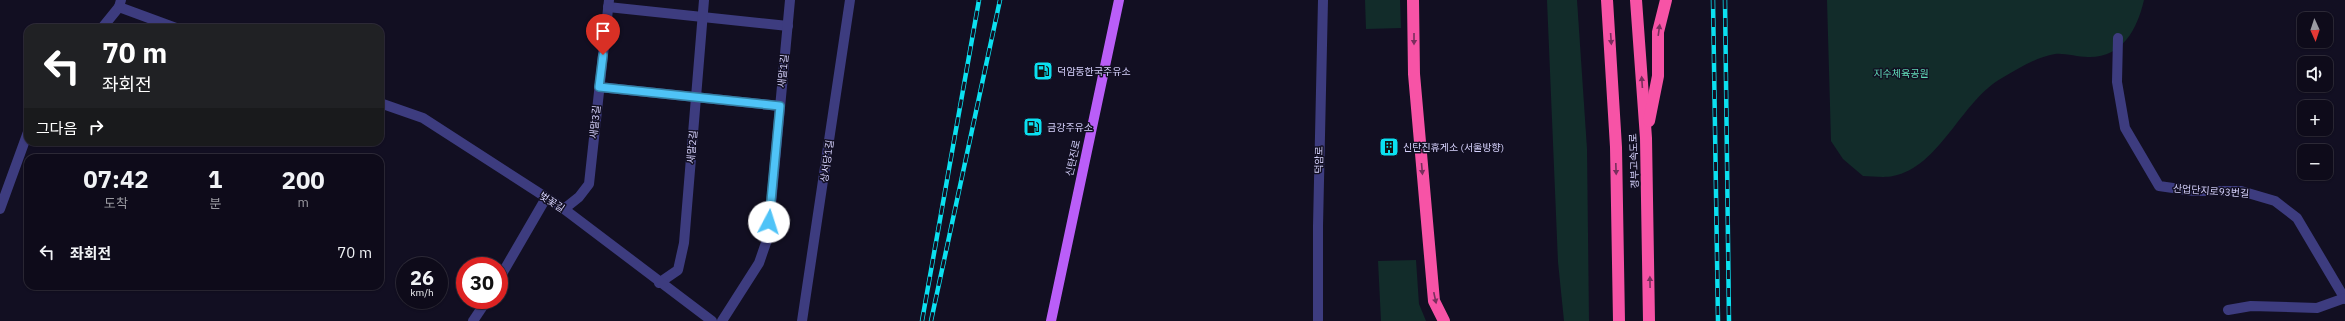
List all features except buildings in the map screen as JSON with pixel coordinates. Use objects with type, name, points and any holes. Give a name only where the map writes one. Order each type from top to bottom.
[{"type":"highway","points":[[1413,0],[1414,74],[1434,301],[1444,321]]},
{"type":"highway","name":"경부고속도로","points":[[1608,0],[1616,155],[1619,321]]},
{"type":"highway","name":"경부고속도로","points":[[1636,0],[1646,138],[1649,321]]},
{"type":"highway","points":[[1646,138],[1658,76],[1658,32],[1666,0]]},
{"type":"main road","name":"신탄진로","points":[[1050,321],[1119,0]]},
{"type":"street","name":"새말2길","points":[[659,283],[678,270],[684,243],[704,0]]},
{"type":"street","name":"새말1길","points":[[722,321],[759,263],[768,237],[790,0]]},
{"type":"street","name":"상서당1길","points":[[802,321],[850,0]]},
{"type":"street","name":"덕암로","points":[[1318,321],[1318,218],[1323,0]]},
{"type":"street","points":[[105,24],[120,3],[167,24]]},
{"type":"street","points":[[608,4],[702,17],[788,26]]},
{"type":"street","name":"새말3길","points":[[564,209],[579,197],[589,184],[608,4]]},
{"type":"street","name":"산업단지로93번길","points":[[2118,38],[2117,82],[2126,128],[2159,186],[2194,191],[2241,191],[2275,201],[2297,218],[2345,299],[2317,308],[2251,306],[2228,310]]},
{"type":"street","points":[[599,87],[780,106]]},
{"type":"street","name":"벚꽃길","points":[[384,104],[423,118],[564,209],[659,283],[712,321]]},
{"type":"street","points":[[0,209],[24,143]]},
{"type":"street","points":[[508,263],[546,198]]},
{"type":"street","points":[[473,321],[481,309]]},
{"type":"green space","points":[[1365,0],[1400,0],[1401,28],[1366,29]]},
{"type":"green space","points":[[1547,0],[1577,0],[1587,149],[1589,321],[1564,321],[1558,262]]},
{"type":"green space","name":"지수체육공원","points":[[1827,0],[2144,0],[2137,22],[2126,40],[2119,47],[2110,53],[2100,56],[2084,57],[2055,54],[2041,58],[2021,67],[1987,88],[1937,147],[1924,160],[1909,170],[1893,176],[1882,177],[1863,176],[1843,159],[1831,141]]},
{"type":"green space","points":[[1416,260],[1419,304],[1426,321],[1381,321],[1378,261]]},
{"type":"railway","points":[[922,321],[979,0]]},
{"type":"railway","points":[[931,321],[1000,0]]},
{"type":"railway","points":[[1713,0],[1718,321]]},
{"type":"railway","points":[[1725,0],[1729,321]]},
{"type":"place","name":"덕암동한국주유소","points":[[1043,71]]},
{"type":"place","name":"금강주유소","points":[[1033,127]]},
{"type":"place","name":"신탄진휴게소 (서울방향)","points":[[1389,147]]},
{"type":"route","points":[[603,55],[599,87],[780,106],[769,222]]}]
